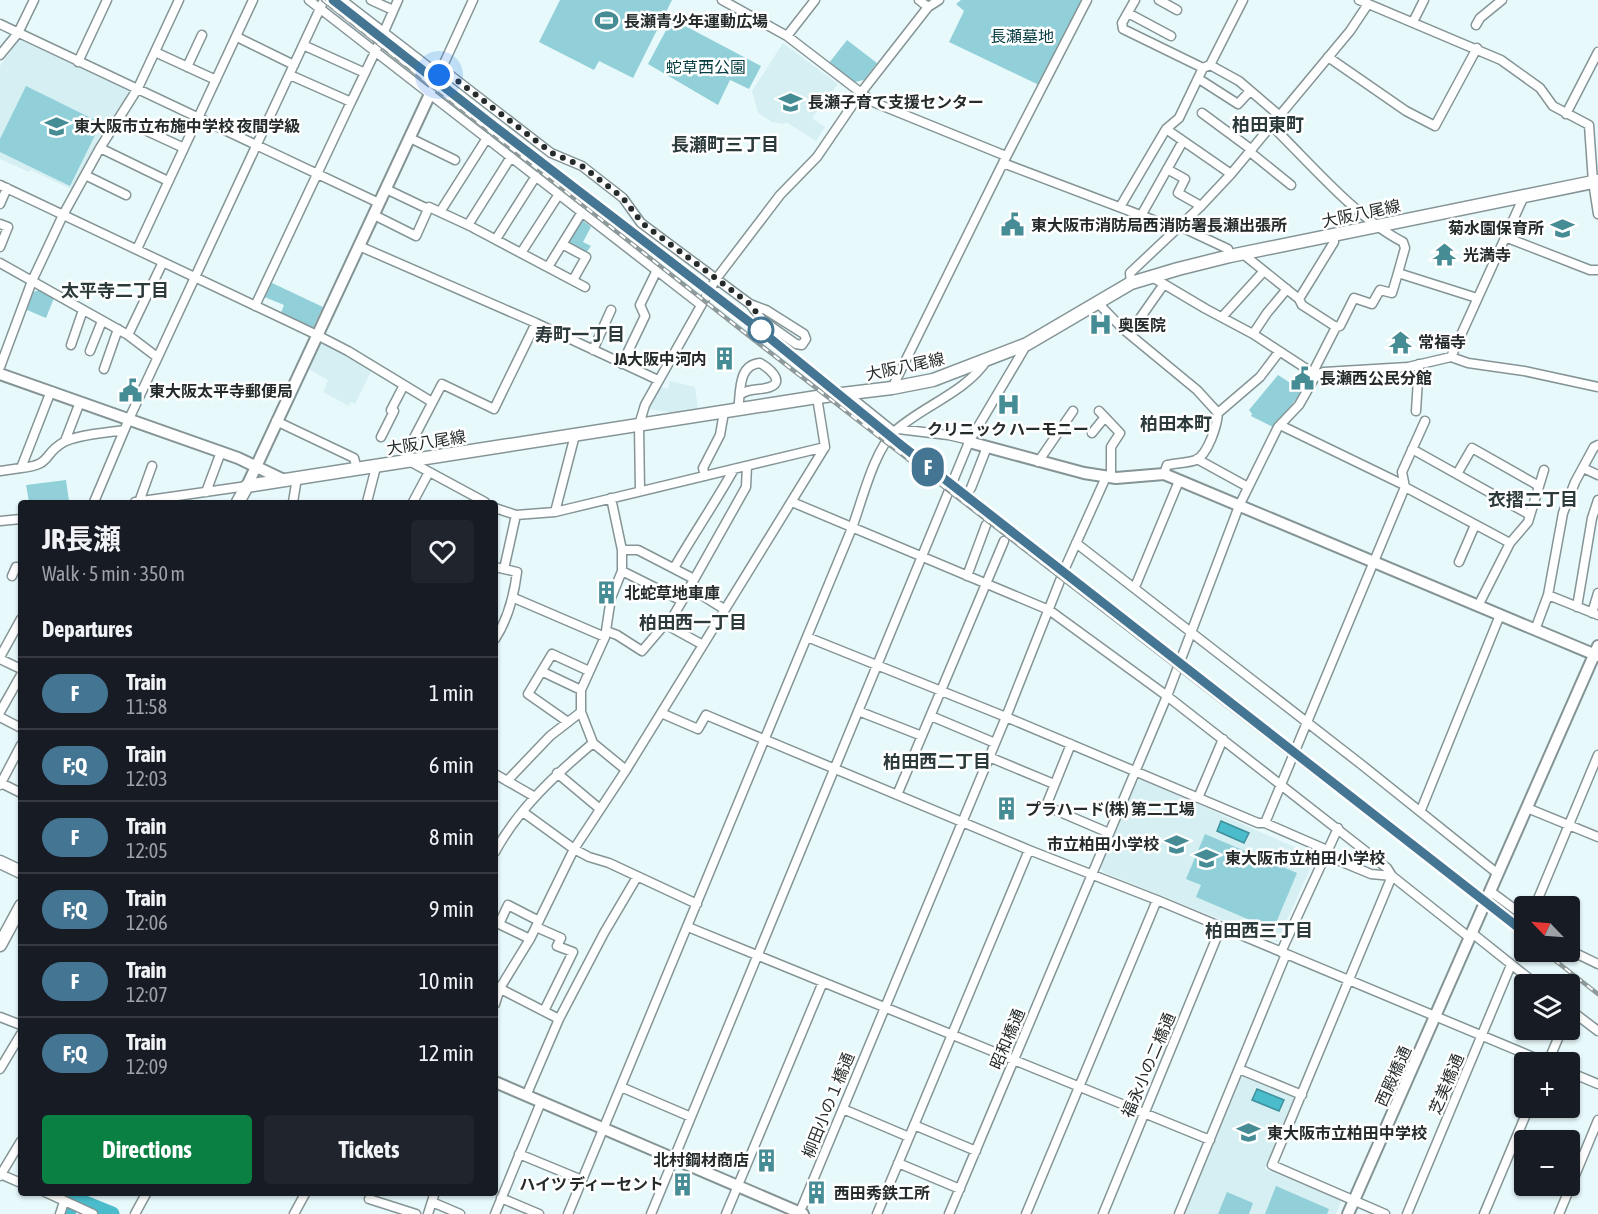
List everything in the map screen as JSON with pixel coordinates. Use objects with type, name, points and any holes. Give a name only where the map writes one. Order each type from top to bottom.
[{"type":"main road","name":"大阪八尾線","points":[[247,486],[933,380],[1027,344],[1097,302],[1131,284],[1152,277],[1230,256],[1595,182]]},
{"type":"main road","points":[[239,500],[247,486]]},
{"type":"main road","points":[[0,861],[18,870]]},
{"type":"main road","points":[[0,868],[18,877]]},
{"type":"main road","points":[[0,945],[18,912]]},
{"type":"street","points":[[0,55],[18,33],[34,0]]},
{"type":"street","points":[[78,62],[107,0]]},
{"type":"street","points":[[0,366],[32,281],[63,215],[100,148],[138,88],[179,0]]},
{"type":"street","points":[[136,249],[254,0]]},
{"type":"street","points":[[312,4],[324,0]]},
{"type":"street","points":[[342,0],[439,75],[450,75],[552,153],[582,166],[623,198],[642,223],[750,304],[766,310],[804,334],[806,339],[802,345],[796,344],[762,320],[750,304]]},
{"type":"street","points":[[371,0],[393,10]]},
{"type":"street","points":[[255,306],[398,0]]},
{"type":"street","points":[[151,500],[247,486],[473,0]]},
{"type":"street","points":[[722,0],[787,36],[873,102],[1005,160],[1120,207],[1178,227],[1228,249],[1230,256]]},
{"type":"street","points":[[787,36],[815,0]]},
{"type":"street","points":[[919,0],[928,4]]},
{"type":"street","points":[[640,491],[639,425],[645,405],[716,279],[780,195],[816,157],[928,4],[939,0]]},
{"type":"street","points":[[892,388],[1087,0]]},
{"type":"street","points":[[1135,0],[1122,23],[1123,29],[1239,81],[1280,116]]},
{"type":"street","points":[[1159,0],[1177,10]]},
{"type":"street","points":[[1120,207],[1166,129],[1179,118],[1243,0]]},
{"type":"street","points":[[1359,0],[1501,60],[1540,88],[1553,106],[1593,126],[1598,214]]},
{"type":"street","points":[[1413,22],[1424,0]]},
{"type":"street","points":[[1476,25],[1480,18],[1502,0]]},
{"type":"street","points":[[95,500],[129,419],[290,75],[303,45],[312,4]]},
{"type":"street","points":[[312,4],[701,305]]},
{"type":"street","points":[[1131,284],[1130,273],[1232,174],[1350,31],[1368,4]]},
{"type":"street","points":[[1128,13],[1171,36]]},
{"type":"street","points":[[0,24],[379,203]]},
{"type":"street","points":[[187,67],[202,35]]},
{"type":"street","points":[[237,37],[294,64]]},
{"type":"street","points":[[303,45],[365,73]]},
{"type":"street","points":[[1328,57],[1406,111],[1435,126],[1477,48]]},
{"type":"street","points":[[155,52],[216,80]]},
{"type":"street","points":[[1566,114],[1598,52]]},
{"type":"street","points":[[290,75],[351,102]]},
{"type":"street","points":[[1199,79],[1238,104],[1250,91]]},
{"type":"street","points":[[1202,113],[1291,185]]},
{"type":"street","points":[[119,118],[184,148]]},
{"type":"street","points":[[1272,126],[1343,198],[1377,227],[1403,242],[1405,248],[1398,273],[1477,298]]},
{"type":"street","points":[[1166,129],[1232,174]]},
{"type":"street","points":[[410,138],[454,160]]},
{"type":"street","points":[[440,212],[487,138]]},
{"type":"street","points":[[1142,214],[1183,141]]},
{"type":"street","points":[[100,148],[168,181]]},
{"type":"street","points":[[468,225],[511,157]]},
{"type":"street","points":[[1167,169],[1185,179],[1178,193],[1201,206]]},
{"type":"street","points":[[85,175],[126,195]]},
{"type":"street","points":[[496,239],[536,176]]},
{"type":"street","points":[[0,204],[3,187],[316,335],[432,402]]},
{"type":"street","points":[[386,189],[468,225],[585,287]]},
{"type":"street","points":[[521,253],[559,194]]},
{"type":"street","points":[[1451,357],[1524,196]]},
{"type":"street","points":[[374,215],[416,236],[428,209]]},
{"type":"street","points":[[548,267],[582,212]]},
{"type":"street","points":[[0,224],[8,227],[0,247]]},
{"type":"street","points":[[1299,299],[1334,242],[1334,236]]},
{"type":"street","points":[[1505,237],[1590,270],[1598,270]]},
{"type":"street","points":[[562,244],[586,257],[573,280]]},
{"type":"street","points":[[359,246],[536,323],[658,380]]},
{"type":"street","points":[[1243,254],[1299,299],[1302,304],[1336,327]]},
{"type":"street","points":[[128,335],[163,262]]},
{"type":"street","points":[[0,263],[118,329],[158,357]]},
{"type":"street","points":[[622,364],[645,316],[640,304],[657,270]]},
{"type":"street","points":[[1222,318],[1264,271]]},
{"type":"street","name":"昭和橋通","points":[[949,1214],[1167,696],[1248,487],[1280,425],[1299,405],[1336,327],[1340,326],[1354,298],[1372,304],[1380,290],[1392,293],[1398,273]]},
{"type":"street","points":[[1152,277],[1253,334],[1314,375],[1324,372],[1408,367],[1451,357],[1468,363],[1524,371],[1598,387]]},
{"type":"street","points":[[1129,334],[1164,285]]},
{"type":"street","points":[[1253,334],[1287,289]]},
{"type":"street","points":[[1097,302],[1129,334],[1197,390],[1218,413],[1218,422],[1206,450],[1197,459],[1167,465],[1164,474]]},
{"type":"street","points":[[71,345],[83,310]]},
{"type":"street","points":[[593,350],[611,310]]},
{"type":"street","points":[[90,351],[102,321]]},
{"type":"street","points":[[481,500],[410,461],[406,453],[442,384],[494,409],[536,323]]},
{"type":"street","points":[[104,369],[118,329]]},
{"type":"street","points":[[651,1214],[970,441],[1027,344]]},
{"type":"street","points":[[1218,413],[1260,377],[1279,352]]},
{"type":"street","points":[[568,1214],[852,528],[882,446],[896,430],[965,384],[979,372],[987,360]]},
{"type":"street","points":[[738,410],[741,379],[750,366],[760,363],[777,379],[776,384],[772,387],[751,389],[741,394]]},
{"type":"street","points":[[1416,411],[1419,364]]},
{"type":"street","points":[[957,372],[965,384]]},
{"type":"street","points":[[0,374],[291,479],[293,500]]},
{"type":"street","points":[[381,437],[404,385]]},
{"type":"street","points":[[21,468],[51,392]]},
{"type":"street","points":[[847,394],[896,430],[948,435],[1084,473],[1109,477],[1164,474],[1534,630],[1597,652]]},
{"type":"street","points":[[498,986],[530,939],[574,849],[626,770],[825,447],[817,397]]},
{"type":"street","points":[[0,471],[41,465],[65,441],[80,402]]},
{"type":"street","points":[[1038,462],[1073,411]]},
{"type":"street","points":[[705,476],[703,468],[720,435],[724,412]]},
{"type":"street","points":[[1092,433],[1102,414],[1120,433],[1111,447],[1109,477]]},
{"type":"street","points":[[276,421],[354,458],[357,469]]},
{"type":"street","points":[[1265,823],[1405,486],[1402,472],[1425,421]]},
{"type":"street","points":[[1280,425],[1405,486],[1510,543]]},
{"type":"street","points":[[65,441],[124,430]]},
{"type":"street","points":[[555,512],[575,435]]},
{"type":"street","points":[[1534,630],[1548,595],[1563,513],[1583,468],[1594,447],[1598,445]]},
{"type":"street","points":[[498,509],[516,515],[555,512],[825,447]]},
{"type":"street","points":[[971,488],[987,447]]},
{"type":"street","points":[[1457,474],[1472,448],[1539,486]]},
{"type":"street","points":[[1412,449],[1530,514]]},
{"type":"street","points":[[206,492],[221,452]]},
{"type":"street","points":[[1197,459],[1248,487]]},
{"type":"street","points":[[138,500],[152,466]]},
{"type":"street","points":[[368,500],[376,466]]},
{"type":"street","points":[[668,625],[746,487],[747,466]]},
{"type":"street","points":[[1583,468],[1598,475]]},
{"type":"street","points":[[674,568],[734,469]]},
{"type":"street","points":[[1478,606],[1510,543],[1528,522],[1544,470]]},
{"type":"street","points":[[414,500],[429,472]]},
{"type":"street","name":"柳田小の１橋通","points":[[801,1214],[1076,543],[1109,477]]},
{"type":"street","points":[[1135,587],[1179,481]]},
{"type":"street","points":[[611,498],[622,549],[622,571],[611,598],[605,634],[581,690],[581,712],[593,744],[626,770]]},
{"type":"street","points":[[1577,607],[1592,518],[1598,500]]},
{"type":"street","points":[[792,502],[1049,610],[1223,739],[1338,828],[1387,868],[1392,876],[1523,974]]},
{"type":"street","points":[[498,634],[513,598],[517,572],[500,568],[516,515]]},
{"type":"street","points":[[0,521],[18,520]]},
{"type":"street","points":[[967,576],[986,525]]},
{"type":"street","points":[[1459,562],[1475,525]]},
{"type":"street","points":[[897,795],[1004,541]]},
{"type":"street","points":[[1076,543],[1421,810],[1498,874]]},
{"type":"street","points":[[622,549],[638,550],[694,579]]},
{"type":"street","points":[[12,576],[16,567],[18,567]]},
{"type":"street","points":[[622,571],[682,601]]},
{"type":"street","points":[[689,587],[724,609]]},
{"type":"street","points":[[1548,595],[1595,614],[1598,593]]},
{"type":"street","points":[[513,598],[605,634],[617,634],[642,651],[665,624],[703,645]]},
{"type":"street","points":[[1421,810],[1500,615]]},
{"type":"street","points":[[18,625],[0,658],[18,667]]},
{"type":"street","points":[[807,637],[1006,717],[1258,824],[1265,823],[1371,874],[1392,876]]},
{"type":"street","name":"西殿橋通","points":[[1348,1214],[1597,652]]},
{"type":"street","points":[[568,722],[528,694],[552,654],[589,671]]},
{"type":"street","points":[[543,672],[581,690]]},
{"type":"street","points":[[18,681],[0,715],[18,726]]},
{"type":"street","points":[[858,711],[922,736]]},
{"type":"street","points":[[507,780],[550,736],[581,712]]},
{"type":"street","points":[[661,713],[698,729],[706,715],[1521,1052]]},
{"type":"street","points":[[931,716],[995,743]]},
{"type":"street","points":[[1198,798],[1223,739]]},
{"type":"street","points":[[498,838],[557,773],[593,744]]},
{"type":"street","points":[[1071,744],[1046,806],[1110,833]]},
{"type":"street","points":[[18,751],[1,784],[18,792]]},
{"type":"street","points":[[1539,896],[1598,756]]},
{"type":"street","points":[[988,758],[1054,784]]},
{"type":"street","points":[[557,773],[600,809]]},
{"type":"street","points":[[498,776],[535,797]]},
{"type":"street","points":[[1527,808],[1598,837]]},
{"type":"street","points":[[523,812],[574,849],[589,857],[609,863],[697,904]]},
{"type":"street","points":[[1179,1214],[1239,1069],[1283,953],[1338,828]]},
{"type":"street","points":[[877,1214],[1029,850]]},
{"type":"street","points":[[1385,1214],[1272,1166],[1392,876]]},
{"type":"street","points":[[526,1096],[559,1019],[604,933],[637,877]]},
{"type":"street","points":[[1490,891],[1514,909]]},
{"type":"street","points":[[1026,1214],[1157,900]]},
{"type":"street","points":[[530,939],[499,924],[508,905],[561,938],[557,946],[573,952],[544,1011]]},
{"type":"street","points":[[688,927],[1210,1140]]},
{"type":"street","name":"福永小の二橋通","points":[[1103,1214],[1221,927]]},
{"type":"street","points":[[1580,955],[1598,964]]},
{"type":"street","name":"芝美橋通","points":[[1407,1214],[1511,965]]},
{"type":"street","points":[[726,1214],[823,982]]},
{"type":"street","points":[[498,988],[559,1019]]},
{"type":"street","points":[[0,1017],[18,1024]]},
{"type":"street","points":[[1580,1018],[1598,1031]]},
{"type":"street","points":[[0,1069],[18,1039]]},
{"type":"street","points":[[1239,1069],[1302,1095]]},
{"type":"street","points":[[1580,1077],[1598,1084]]},
{"type":"street","points":[[498,1083],[801,1214]]},
{"type":"street","points":[[621,1087],[691,1117]]},
{"type":"street","points":[[495,1214],[541,1101]]},
{"type":"street","points":[[843,1109],[909,1137]]},
{"type":"street","points":[[1484,1214],[1524,1118]]},
{"type":"street","points":[[1559,1214],[1598,1120]]},
{"type":"street","points":[[914,1125],[976,1151]]},
{"type":"street","points":[[18,1148],[0,1175],[18,1181]]},
{"type":"street","points":[[519,1154],[582,1180]]},
{"type":"street","points":[[898,1163],[960,1189]]},
{"type":"street","points":[[135,1214],[145,1196]]},
{"type":"street","points":[[294,1214],[304,1196]]},
{"type":"street","points":[[428,1214],[434,1196]]},
{"type":"street","points":[[501,1198],[539,1214]]},
{"type":"street","points":[[369,1199],[416,1214]]},
{"type":"street","points":[[60,1214],[66,1200],[93,1214]]},
{"type":"street","points":[[432,1202],[460,1214]]},
{"type":"shaded area","name":"東大阪市立布施中学校 夜間学級","points":[[19,39],[127,89],[131,94],[73,190],[31,170],[29,172],[0,159],[0,66]]},
{"type":"shaded area","name":"長瀬子育て支援センター","points":[[783,43],[838,84],[812,118],[825,127],[816,141],[786,122],[784,124],[772,122],[758,113],[752,91]]},
{"type":"shaded area","points":[[321,342],[372,370],[355,404],[351,402],[349,406],[323,392],[328,380],[307,368]]},
{"type":"shaded area","points":[[670,381],[695,387],[698,409],[670,415],[669,412],[648,409],[657,386],[668,389]]},
{"type":"shaded area","name":"東大阪市立柏田小学校","points":[[1141,779],[1310,854],[1313,862],[1277,942],[1103,872],[1100,865],[1134,784]]},
{"type":"shaded area","points":[[1221,821],[1249,833],[1244,843],[1217,831]]},
{"type":"shaded area","name":"東大阪市立柏田中学校","points":[[1242,1076],[1295,1098],[1265,1169],[1341,1201],[1336,1214],[1184,1214]]},
{"type":"shaded area","points":[[1257,1089],[1284,1100],[1279,1111],[1252,1100]]},
{"type":"green space","name":"長瀬青少年運動広場","points":[[560,0],[672,0],[633,78],[599,61],[594,70],[539,42]]},
{"type":"green space","name":"長瀬墓地","points":[[961,0],[1082,0],[1039,85],[949,42],[964,11],[956,4]]},
{"type":"green space","name":"蛇草西公園","points":[[672,19],[761,66],[749,89],[730,80],[718,105],[648,64]]},
{"type":"green space","points":[[847,40],[877,63],[864,80],[855,82],[829,63]]},
{"type":"green space","points":[[26,86],[101,123],[70,186],[0,152],[0,139]]},
{"type":"green space","points":[[581,219],[591,227],[583,242],[591,246],[586,253],[568,242]]},
{"type":"green space","points":[[270,282],[323,307],[312,330],[280,315],[284,305],[262,296]]},
{"type":"green space","points":[[39,290],[54,298],[46,318],[27,310],[33,292]]},
{"type":"green space","points":[[1278,375],[1303,391],[1273,427],[1251,416],[1249,410]]},
{"type":"green space","points":[[66,480],[69,500],[29,500],[26,485]]},
{"type":"green space","points":[[1205,834],[1297,873],[1273,930],[1196,897],[1201,885],[1186,879]]},
{"type":"green space","points":[[1276,1186],[1329,1209],[1327,1214],[1265,1214]]},
{"type":"green space","points":[[1227,1192],[1253,1203],[1249,1214],[1218,1214]]},
{"type":"waterway","points":[[67,1214],[75,1199],[112,1214]]},
{"type":"railway","points":[[323,0],[754,340],[1514,928]]},
{"type":"railway","points":[[598,206],[761,331],[832,389]]},
{"type":"railway","points":[[1557,962],[1598,994]]},
{"type":"train","name":"F","points":[[333,0],[761,331],[901,445],[1514,924]]},
{"type":"place","name":"長瀬青少年運動広場","points":[[606,21]]},
{"type":"place","name":"長瀬子育て支援センター","points":[[790,102]]},
{"type":"place","name":"東大阪市立布施中学校 夜間学級","points":[[56,126]]},
{"type":"place","name":"東大阪市消防局西消防署長瀬出張所","points":[[1013,225]]},
{"type":"place","name":"菊水園保育所","points":[[1562,228]]},
{"type":"place","name":"光満寺","points":[[1445,255]]},
{"type":"place","name":"奥医院","points":[[1100,325]]},
{"type":"place","name":"常福寺","points":[[1400,342]]},
{"type":"place","name":"JA大阪中河内","points":[[725,359]]},
{"type":"place","name":"長瀬西公民分館","points":[[1302,378]]},
{"type":"place","name":"東大阪太平寺郵便局","points":[[131,391]]},
{"type":"place","name":"クリニック ハーモニー","points":[[1008,404]]},
{"type":"place","name":"北蛇草地車庫","points":[[606,593]]},
{"type":"place","name":"プラハード(株) 第二工場","points":[[1007,809]]},
{"type":"place","name":"市立柏田小学校","points":[[1177,844]]},
{"type":"place","name":"東大阪市立柏田小学校","points":[[1207,858]]},
{"type":"place","name":"東大阪市立柏田中学校","points":[[1249,1133]]},
{"type":"place","name":"北村鋼材商店","points":[[767,1160]]},
{"type":"place","name":"ハイツ ディーセント","points":[[682,1184]]},
{"type":"place","name":"西田秀鉄工所","points":[[816,1193]]},
{"type":"district","name":"柏田東町","points":[[1268,125]]},
{"type":"district","name":"長瀬町三丁目","points":[[725,145]]},
{"type":"district","name":"太平寺二丁目","points":[[115,291]]},
{"type":"district","name":"寿町一丁目","points":[[580,335]]},
{"type":"district","name":"柏田本町","points":[[1176,424]]},
{"type":"district","name":"衣摺二丁目","points":[[1533,500]]},
{"type":"district","name":"柏田西一丁目","points":[[693,623]]},
{"type":"district","name":"柏田西二丁目","points":[[937,762]]},
{"type":"district","name":"柏田西三丁目","points":[[1259,931]]},
{"type":"route","points":[[439,75],[450,75],[552,153],[582,166],[623,198],[642,223],[750,304],[762,320],[761,330]]}]
